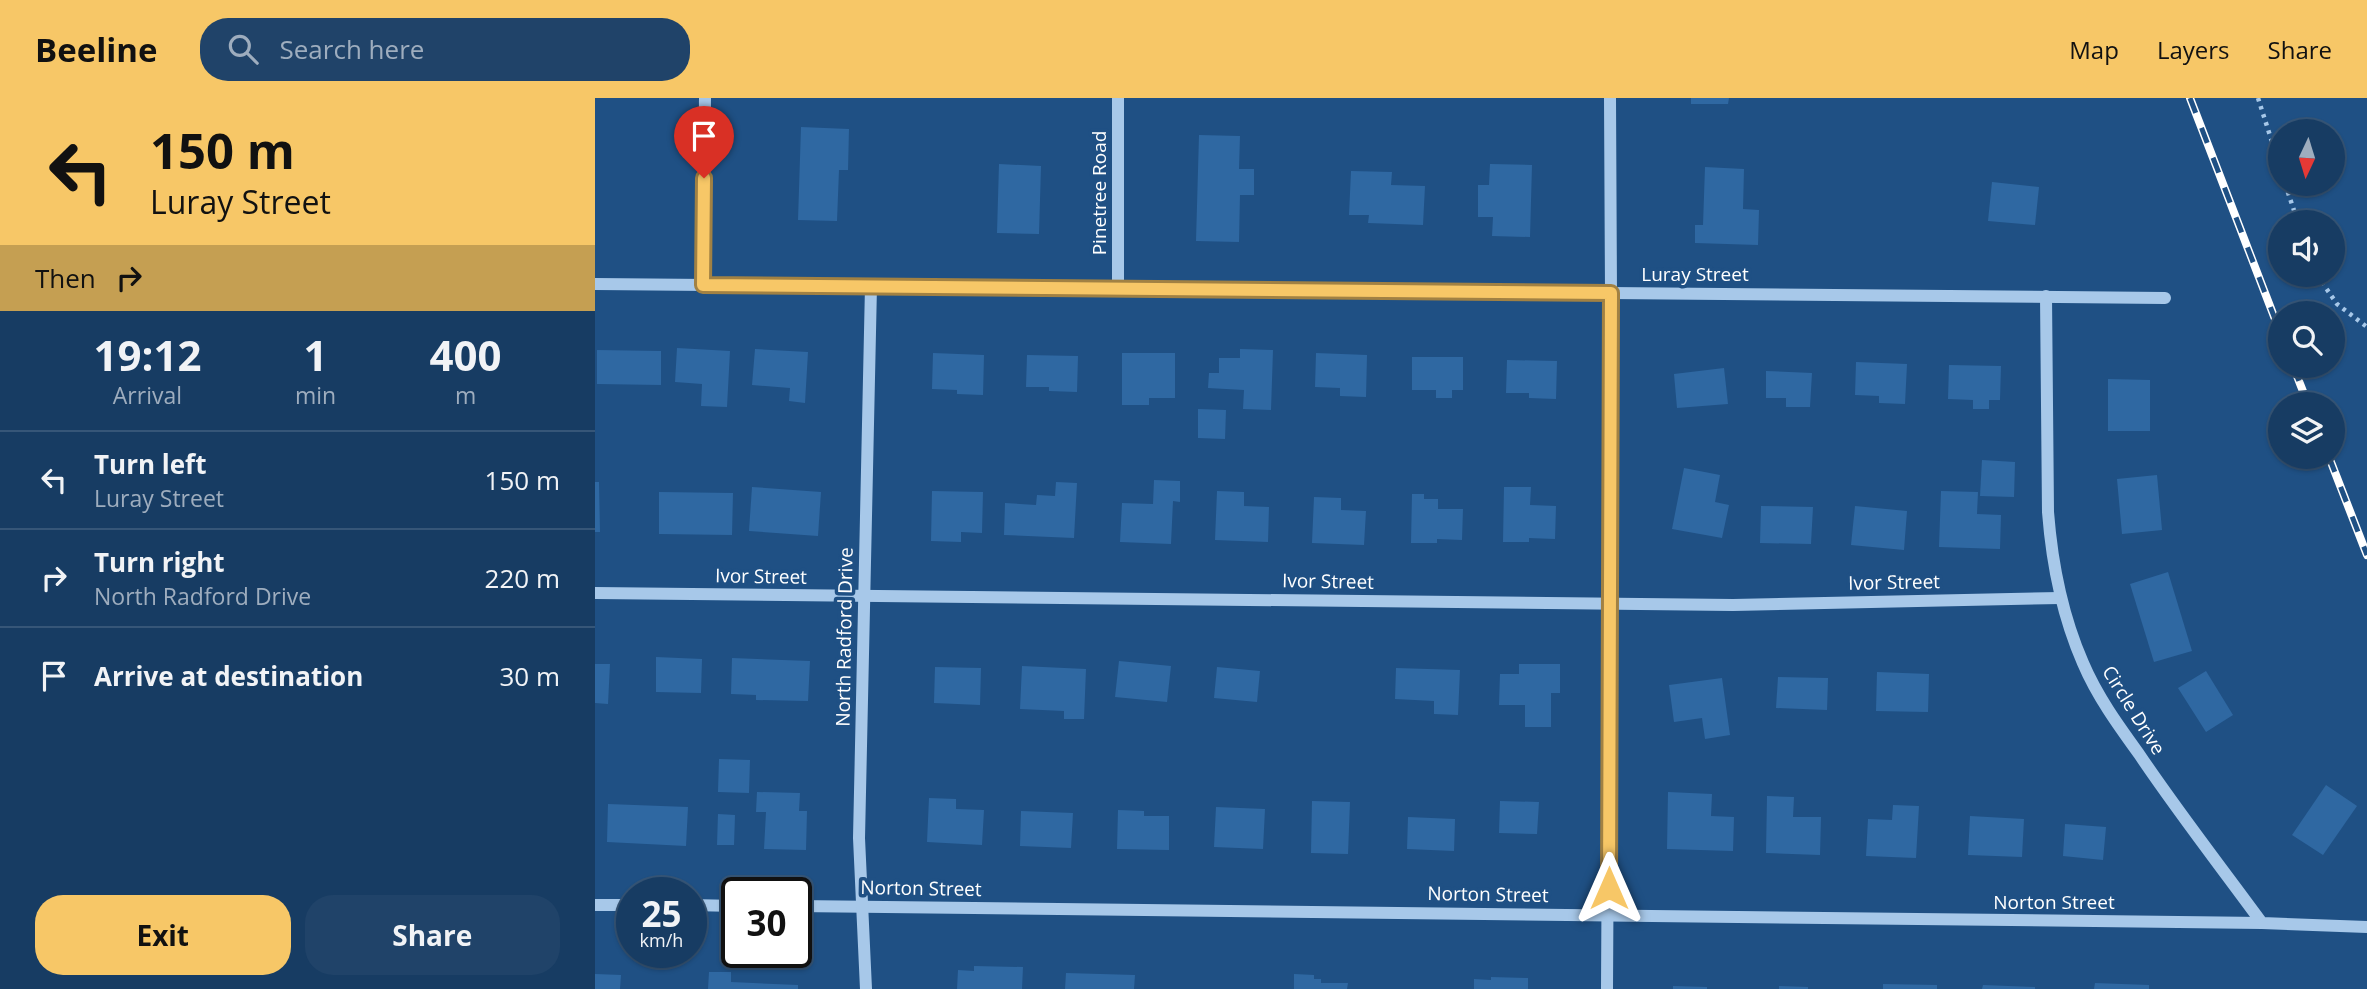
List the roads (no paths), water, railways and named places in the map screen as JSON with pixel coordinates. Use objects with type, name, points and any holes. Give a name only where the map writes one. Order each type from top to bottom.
[{"type":"street","points":[[703,285],[705,98]]},
{"type":"street","name":"Pinetree Road","points":[[1118,98],[1118,288]]},
{"type":"street","points":[[1607,989],[1610,98]]},
{"type":"street","name":"Luray Street","points":[[595,284],[2165,298]]},
{"type":"street","name":"North Radford Drive","points":[[866,989],[859,838],[871,286]]},
{"type":"street","name":"Circle Drive","points":[[2046,296],[2048,512],[2050,543],[2060,598],[2083,663],[2107,709],[2262,923]]},
{"type":"street","name":"Ivor Street","points":[[595,593],[1733,605],[2060,598]]},
{"type":"street","points":[[595,905],[616,905]]},
{"type":"street","name":"Norton Street","points":[[812,906],[2262,923]]},
{"type":"street","points":[[2262,923],[2367,927]]},
{"type":"railway","points":[[2190,98],[2268,301]]},
{"type":"railway","points":[[2298,378],[2303,392]]},
{"type":"railway","points":[[2334,469],[2367,555]]}]
